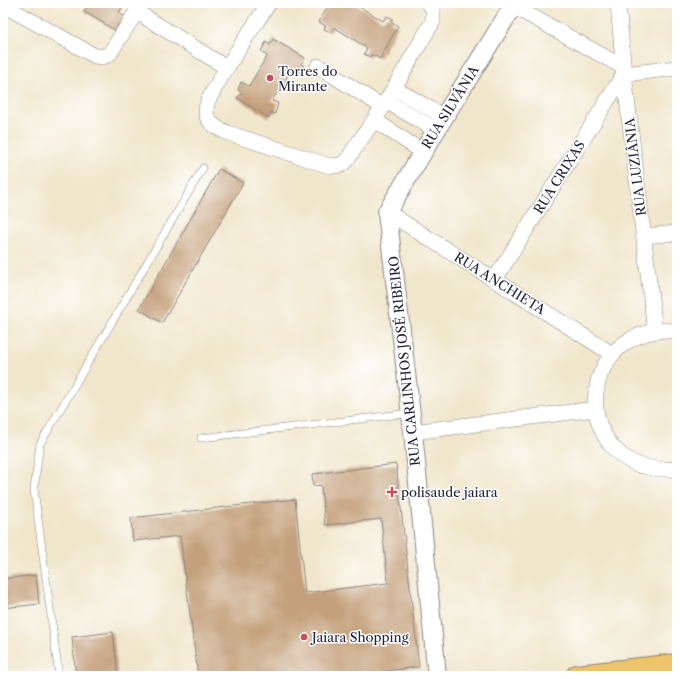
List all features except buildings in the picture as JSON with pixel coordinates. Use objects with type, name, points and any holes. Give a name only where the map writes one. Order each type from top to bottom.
[{"type":"main road","points":[[577,676],[677,665]]},
{"type":"street","points":[[269,3],[227,68],[207,103],[206,113],[209,121],[214,126],[228,133],[330,166],[341,165],[346,161],[394,88],[433,21],[433,8],[428,3]]},
{"type":"street","name":"RUA LUZIÂNIA","points":[[618,3],[624,71],[655,331]]},
{"type":"street","points":[[3,5],[95,56],[103,57],[110,53],[139,8],[227,68]]},
{"type":"street","points":[[514,5],[624,71],[677,68]]},
{"type":"street","name":"RUA SILVÂNIA","points":[[387,212],[440,123],[514,5]]},
{"type":"street","points":[[318,66],[384,104],[440,123]]},
{"type":"street","name":"RUA CRIXAS","points":[[495,280],[624,71]]},
{"type":"street","points":[[394,88],[440,123]]},
{"type":"street","points":[[374,120],[423,152]]},
{"type":"street","name":"RUA ANCHIETA","points":[[387,212],[612,354]]},
{"type":"street","name":"RUA CARLINHOS JOSÉ RIBEIRO","points":[[387,212],[411,413],[437,676]]},
{"type":"street","points":[[644,236],[677,233]]},
{"type":"street","points":[[677,332],[655,331],[640,335],[625,343],[612,354],[602,370],[596,389],[595,409],[602,431],[614,449],[633,462],[654,469],[677,469],[677,474]]},
{"type":"street","points":[[413,432],[595,409]]},
{"type":"lane","points":[[59,676],[34,489],[40,444],[203,168]]},
{"type":"lane","points":[[201,438],[411,413]]},
{"type":"place","name":"Torres do Mirante","points":[[270,78]]},
{"type":"place","name":"polisaude jaiara","points":[[392,492]]},
{"type":"place","name":"Jaiara Shopping","points":[[304,637]]}]
